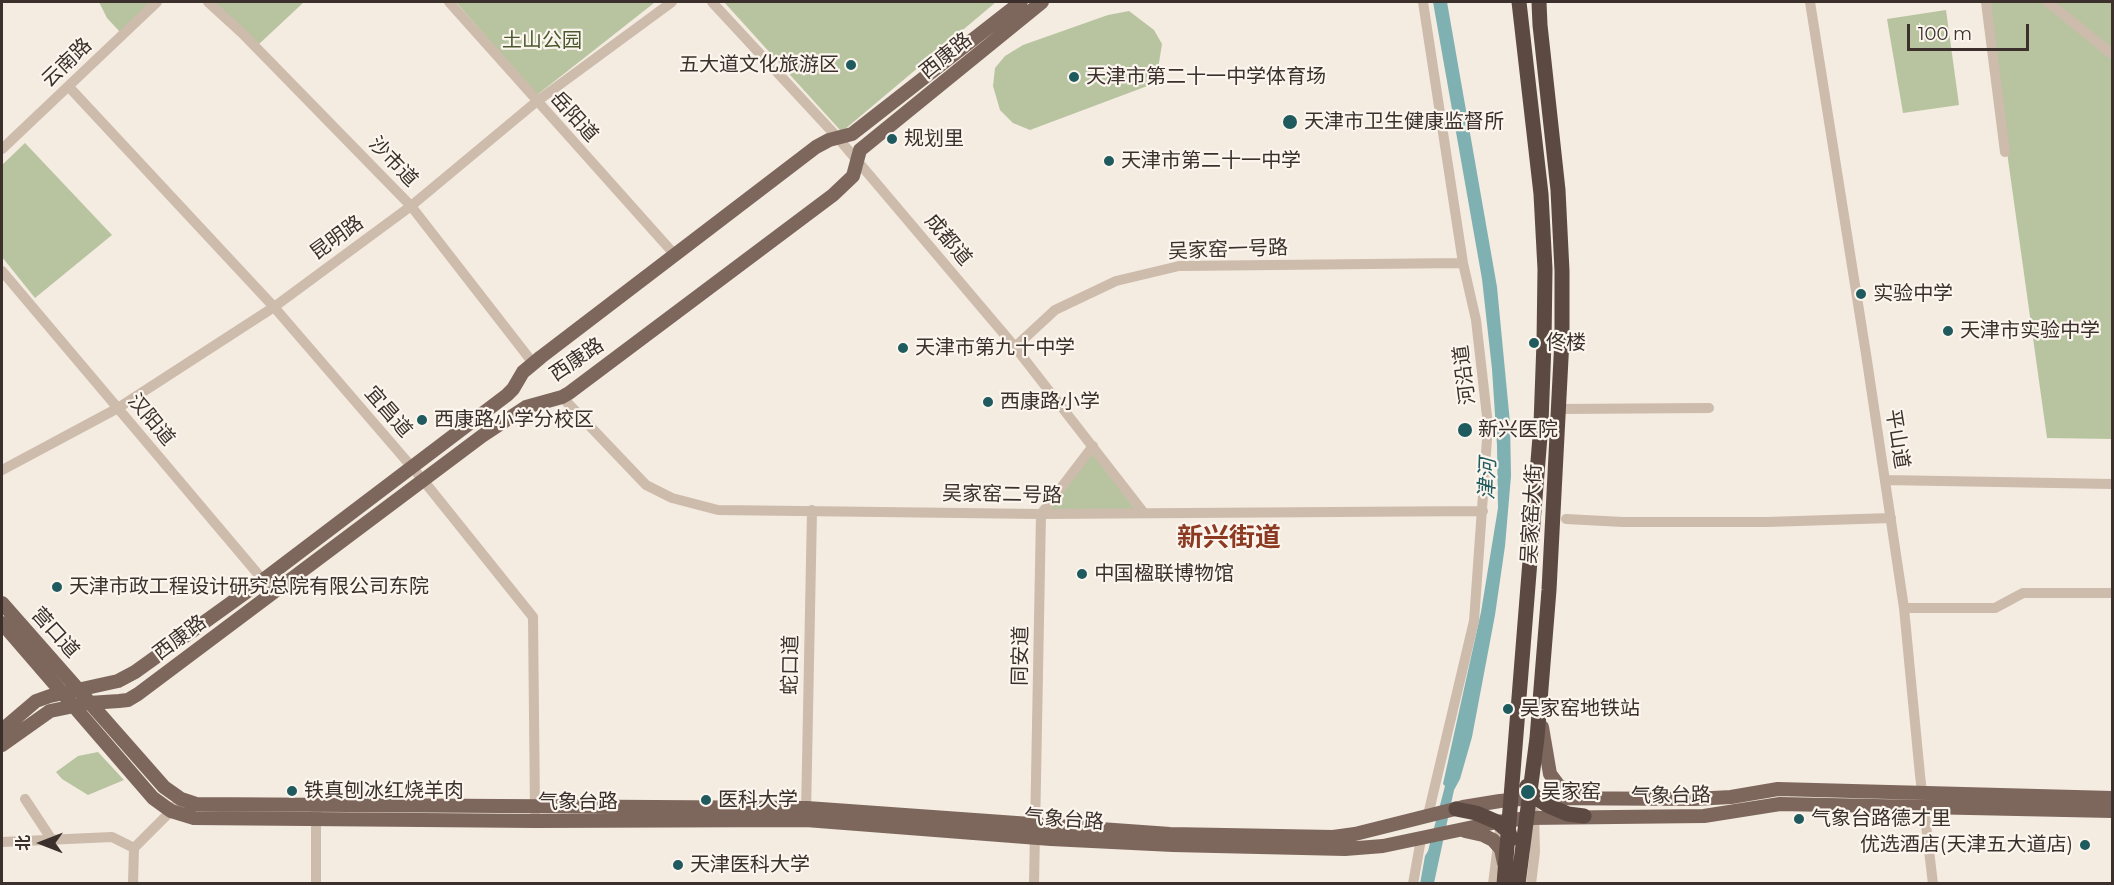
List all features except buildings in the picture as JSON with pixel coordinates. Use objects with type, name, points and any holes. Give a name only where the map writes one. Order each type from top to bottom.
[{"type":"highway","name":"吴家窑大街","points":[[1506,882],[1505,827],[1511,800],[1516,746],[1541,424],[1545,269],[1541,194],[1517,2]]},
{"type":"highway","name":"吴家窑大街","points":[[1506,882],[1530,821],[1549,590],[1559,409],[1562,271],[1558,190],[1539,2]]},
{"type":"highway","points":[[1516,746],[1520,768],[1532,797],[1553,808],[1584,816]]},
{"type":"highway","points":[[1456,809],[1476,813],[1505,827]]},
{"type":"main road","name":"西康路","points":[[2,730],[36,701],[108,684],[128,676],[263,580],[507,395],[523,372],[533,363],[816,147],[852,134],[1021,2]]},
{"type":"main road","name":"西康路","points":[[2,744],[50,711],[82,704],[128,700],[138,694],[482,436],[526,407],[562,397],[833,195],[853,176],[856,159],[864,146],[1042,2]]},
{"type":"main road","name":"营口道","points":[[2,603],[79,690]]},
{"type":"main road","name":"营口道","points":[[2,623],[64,694]]},
{"type":"main road","name":"气象台路","points":[[79,690],[82,704],[153,798],[171,811],[194,819],[316,812],[535,807],[806,814],[1035,831],[1173,845],[1344,849],[1383,846],[1457,830],[1505,827],[1530,821],[1584,816],[1712,816],[1780,804],[1923,799],[2112,798]]},
{"type":"main road","name":"气象台路","points":[[64,694],[82,704],[164,787],[181,799],[196,804],[316,812],[535,821],[806,814]]},
{"type":"main road","points":[[1540,704],[1550,774],[1559,786],[1590,798]]},
{"type":"main road","name":"气象台路","points":[[1035,831],[1333,837],[1354,834],[1430,814],[1532,797],[1717,798],[1778,789],[2112,811]]},
{"type":"main road","points":[[1505,827],[1530,821],[1553,808],[1590,798]]},
{"type":"main road","points":[[1457,830],[1483,835],[1497,845],[1503,854],[1506,882]]},
{"type":"street","name":"云南路","points":[[2,148],[157,2]]},
{"type":"street","name":"沙市道","points":[[208,2],[242,33],[411,206],[533,363]]},
{"type":"street","name":"岳阳道","points":[[449,2],[675,255]]},
{"type":"street","name":"昆明路","points":[[2,470],[118,408],[274,308],[411,206],[536,102],[672,2]]},
{"type":"street","name":"成都道","points":[[712,2],[838,138],[1016,347],[1144,513]]},
{"type":"street","name":"河沿道","points":[[1423,2],[1463,263],[1476,320],[1488,425],[1474,621],[1430,814]]},
{"type":"street","name":"平山道","points":[[1810,2],[1904,608],[1933,884]]},
{"type":"street","points":[[1986,2],[2005,152]]},
{"type":"street","points":[[2048,2],[2112,54]]},
{"type":"street","name":"宜昌道","points":[[69,87],[274,308],[423,480],[533,617],[535,821]]},
{"type":"street","name":"吴家窑一号路","points":[[1016,347],[1055,310],[1116,281],[1179,266],[1463,263]]},
{"type":"street","name":"汉阳道","points":[[2,271],[272,593]]},
{"type":"street","name":"吴家窑二号路","points":[[562,397],[646,485],[672,498],[718,510],[1041,514],[1483,511]]},
{"type":"street","points":[[1559,409],[1708,408]]},
{"type":"street","points":[[1041,514],[1093,446]]},
{"type":"street","points":[[1885,480],[2112,484]]},
{"type":"street","name":"蛇口道","points":[[806,814],[812,510]]},
{"type":"street","name":"同安道","points":[[1034,884],[1041,514]]},
{"type":"street","points":[[1566,519],[1623,522],[1767,522],[1891,518]]},
{"type":"street","points":[[1904,608],[1995,608],[2023,593],[2112,593]]},
{"type":"street","points":[[25,799],[52,840]]},
{"type":"street","points":[[134,884],[134,848],[181,799]]},
{"type":"street","points":[[316,812],[316,884]]},
{"type":"street","points":[[1530,821],[1535,852],[1531,884]]},
{"type":"street","points":[[1497,845],[1505,827]]},
{"type":"street","points":[[2,842],[112,837],[134,848]]},
{"type":"street","points":[[1413,884],[1424,838]]},
{"type":"green space","points":[[99,2],[153,2],[120,32],[107,18]]},
{"type":"green space","points":[[212,2],[304,2],[258,45]]},
{"type":"green space","name":"土山公园","points":[[456,2],[654,2],[654,3],[537,95]]},
{"type":"green space","name":"五大道文化旅游区","points":[[724,2],[996,2],[844,130],[840,130]]},
{"type":"green space","points":[[1986,2],[2112,2],[2112,439],[2047,438]]},
{"type":"green space","points":[[1946,10],[1959,105],[1903,113],[1887,19]]},
{"type":"green space","name":"天津市第二十一中学体育场","points":[[1129,11],[1154,30],[1162,44],[1158,69],[1150,85],[1030,130],[1013,123],[1000,110],[993,86],[995,68],[1005,56],[1023,45],[1108,15]]},
{"type":"green space","points":[[25,143],[112,235],[35,298],[2,257],[2,165]]},
{"type":"green space","points":[[1090,448],[1140,516],[1039,517]]},
{"type":"green space","points":[[98,752],[124,780],[88,795],[62,779],[56,772],[78,756]]},
{"type":"water","points":[[1433,2],[1447,2],[1497,287],[1510,423],[1511,476],[1505,546],[1495,615],[1472,737],[1460,779],[1454,790],[1434,883],[1420,884],[1425,856],[1445,786],[1443,784],[1481,612],[1498,508],[1492,369],[1482,279]]},
{"type":"place","name":"五大道文化旅游区","points":[[851,65]]},
{"type":"place","name":"天津市第二十一中学体育场","points":[[1074,77]]},
{"type":"place","name":"天津市卫生健康监督所","points":[[1290,122]]},
{"type":"place","name":"规划里","points":[[892,139]]},
{"type":"place","name":"天津市第二十一中学","points":[[1109,161]]},
{"type":"place","name":"实验中学","points":[[1861,294]]},
{"type":"place","name":"天津市实验中学","points":[[1948,331]]},
{"type":"place","name":"佟楼","points":[[1534,343]]},
{"type":"place","name":"天津市第九十中学","points":[[903,348]]},
{"type":"place","name":"西康路小学","points":[[988,402]]},
{"type":"place","name":"西康路小学分校区","points":[[422,420]]},
{"type":"place","name":"新兴医院","points":[[1465,430]]},
{"type":"place","name":"中国楹联博物馆","points":[[1082,574]]},
{"type":"place","name":"天津市政工程设计研究总院有限公司东院","points":[[57,587]]},
{"type":"place","name":"吴家窑地铁站","points":[[1508,709]]},
{"type":"place","name":"铁真刨冰红烧羊肉","points":[[292,791]]},
{"type":"place","name":"吴家窑","points":[[1528,792]]},
{"type":"place","name":"医科大学","points":[[706,800]]},
{"type":"place","name":"气象台路德才里","points":[[1799,819]]},
{"type":"place","name":"优选酒店(天津五大道店)","points":[[2085,845]]},
{"type":"place","name":"天津医科大学","points":[[678,865]]},
{"type":"district","name":"新兴街道","points":[[1229,538]]},
{"type":"water label","name":"津河","points":[[1488,479]]}]
